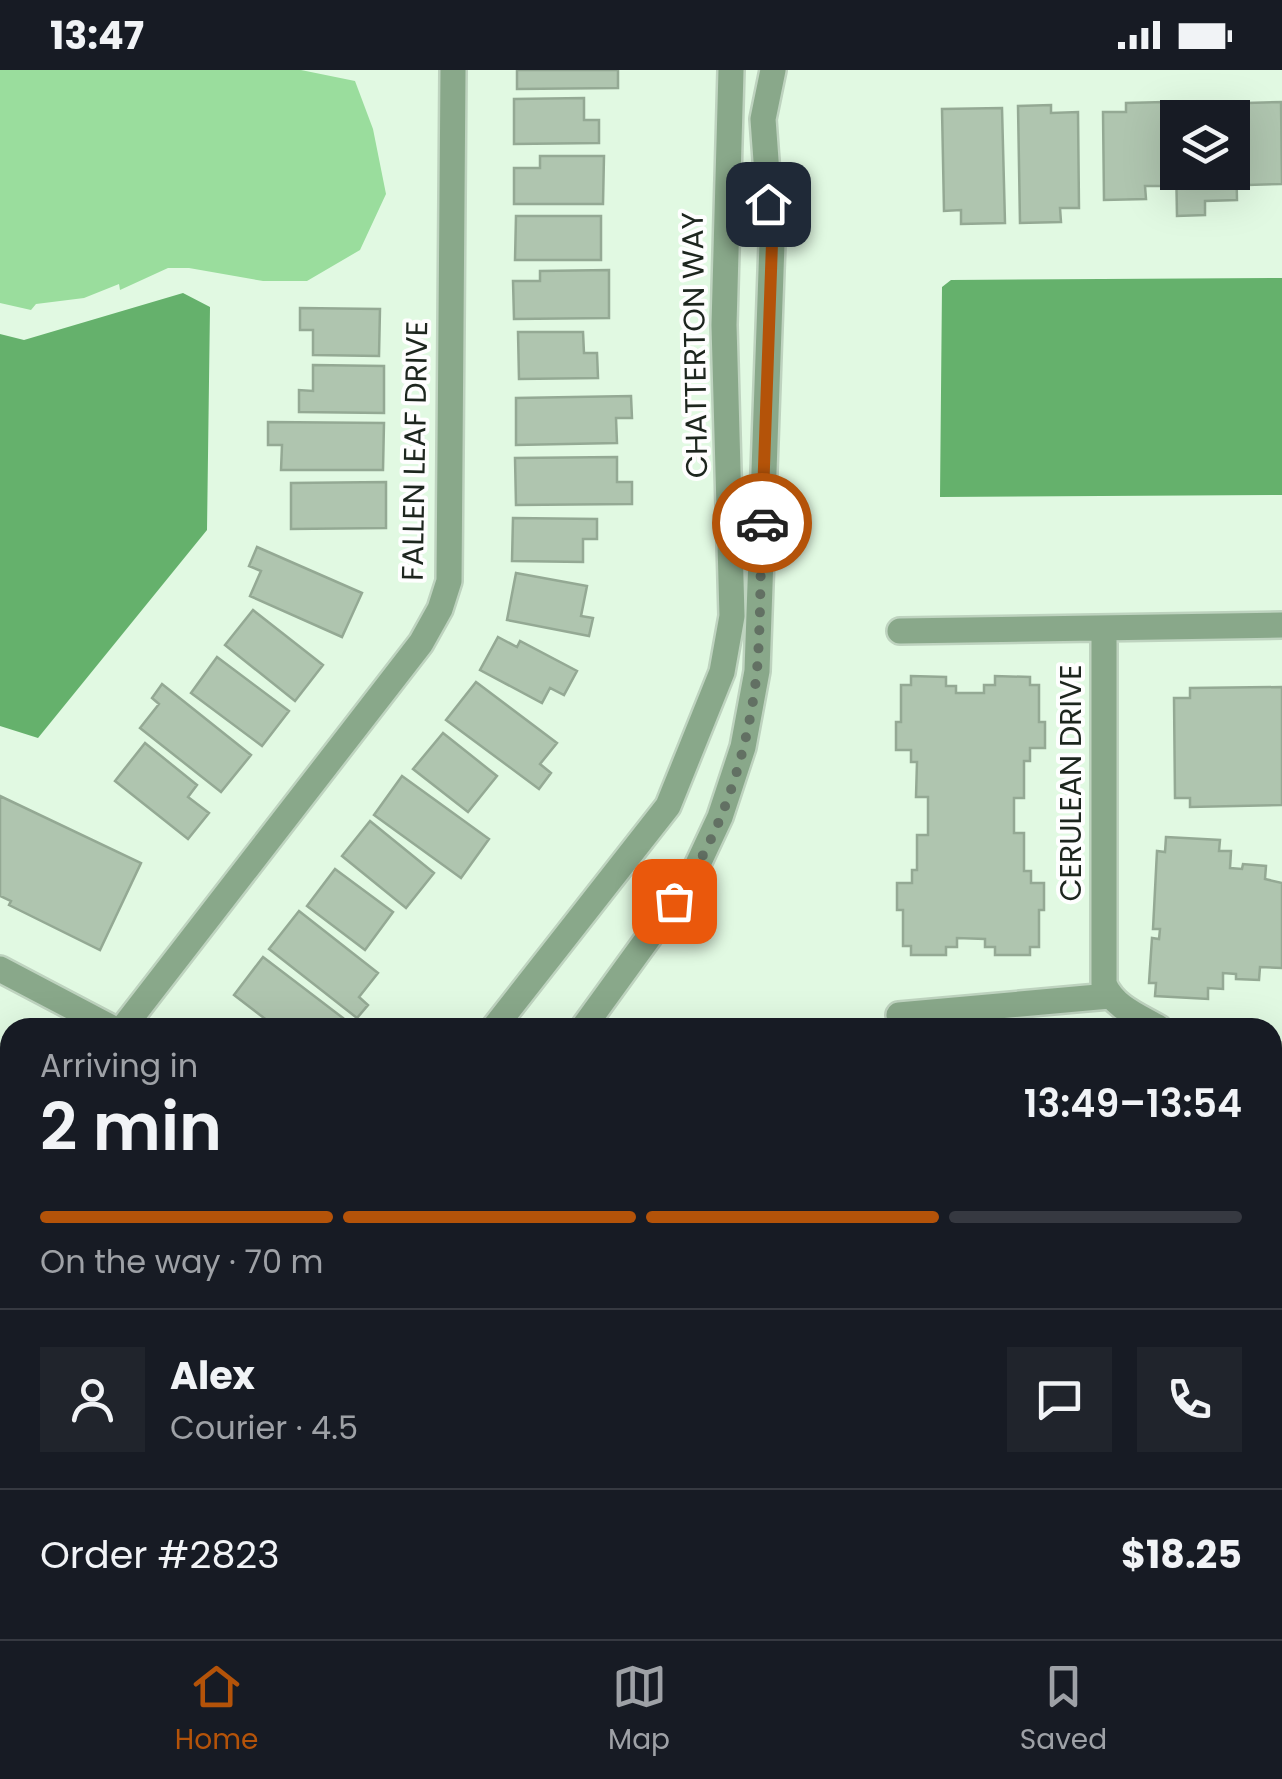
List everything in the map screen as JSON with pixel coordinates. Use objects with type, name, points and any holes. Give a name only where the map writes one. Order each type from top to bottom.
[{"type":"street","name":"FALLEN LEAF DRIVE","points":[[132,1018],[421,643],[449,581],[453,70]]},
{"type":"street","name":"CHATTERTON WAY","points":[[502,1018],[668,806],[722,672],[732,616],[724,324],[731,70]]},
{"type":"street","points":[[590,1018],[690,879],[720,817],[743,747],[757,672],[772,243],[763,119],[773,70]]},
{"type":"street","name":"CERULEAN DRIVE","points":[[1109,996],[1104,984],[1104,628],[1282,625]]},
{"type":"street","points":[[900,631],[1104,628]]},
{"type":"street","points":[[0,969],[93,1018]]},
{"type":"street","points":[[899,1015],[1109,996],[1143,1018]]},
{"type":"shaded area","points":[[0,70],[301,70],[355,81],[373,129],[386,194],[360,250],[307,281],[263,281],[168,268],[120,290],[119,284],[84,298],[36,304],[31,310],[0,303]]},
{"type":"shaded area","points":[[1282,278],[1282,495],[940,497],[942,287],[951,280]]},
{"type":"shaded area","points":[[183,293],[210,307],[207,530],[38,738],[0,726],[0,334],[24,340]]},
{"type":"building","points":[[517,70],[618,70],[618,88],[517,89]]},
{"type":"building","points":[[584,98],[584,120],[599,120],[599,143],[514,144],[514,99]]},
{"type":"building","points":[[1160,102],[1160,186],[1145,186],[1146,199],[1104,200],[1103,112],[1126,112],[1126,103]]},
{"type":"building","points":[[1281,102],[1282,184],[1250,185],[1250,103]]},
{"type":"building","points":[[1051,105],[1051,113],[1078,112],[1079,208],[1060,208],[1061,222],[1020,223],[1018,106]]},
{"type":"building","points":[[1002,108],[1005,223],[961,224],[961,210],[944,211],[942,109]]},
{"type":"building","points":[[540,156],[604,156],[603,204],[514,204],[514,168],[540,168]]},
{"type":"building","points":[[1177,190],[1237,190],[1237,200],[1205,201],[1205,215],[1177,216]]},
{"type":"building","points":[[516,216],[601,216],[601,260],[515,260]]},
{"type":"building","points":[[609,270],[609,318],[514,319],[513,281],[540,281],[540,271]]},
{"type":"building","points":[[300,308],[380,309],[379,356],[313,355],[313,330],[300,330]]},
{"type":"building","points":[[518,332],[583,332],[584,353],[597,353],[598,378],[519,379]]},
{"type":"building","points":[[313,365],[384,366],[384,413],[299,412],[299,390],[313,391]]},
{"type":"building","points":[[631,396],[632,418],[616,418],[617,443],[516,445],[516,398]]},
{"type":"building","points":[[268,422],[384,423],[383,470],[281,470],[282,445],[268,445]]},
{"type":"building","points":[[617,457],[617,482],[632,482],[632,504],[516,505],[515,458]]},
{"type":"building","points":[[386,482],[386,528],[291,529],[291,483]]},
{"type":"building","points":[[513,518],[597,519],[597,539],[583,539],[583,562],[512,561]]},
{"type":"building","points":[[257,547],[362,593],[342,637],[250,596],[261,571],[249,566]]},
{"type":"building","points":[[516,573],[587,586],[581,616],[593,618],[589,636],[507,620]]},
{"type":"building","points":[[253,610],[323,665],[295,701],[225,645]]},
{"type":"building","points":[[498,637],[517,647],[520,641],[577,671],[564,695],[550,688],[542,703],[480,670]]},
{"type":"building","points":[[217,657],[289,711],[262,746],[191,693]]},
{"type":"building","points":[[911,676],[946,677],[946,686],[956,686],[956,693],[984,693],[984,685],[995,685],[995,676],[1030,677],[1030,685],[1039,685],[1039,722],[1045,722],[1045,748],[1030,748],[1030,761],[1024,761],[1024,798],[1014,798],[1014,833],[1024,833],[1024,871],[1031,871],[1031,883],[1044,883],[1039,947],[1030,947],[1030,955],[995,955],[995,947],[985,947],[985,939],[957,938],[957,947],[946,947],[946,955],[911,955],[911,946],[903,946],[903,910],[897,910],[897,883],[912,883],[912,870],[917,870],[917,835],[928,835],[928,797],[916,797],[917,762],[911,762],[911,750],[896,750],[901,685],[911,685]]},
{"type":"building","points":[[476,682],[557,743],[540,764],[551,773],[539,789],[446,720]]},
{"type":"building","points":[[162,684],[251,755],[221,792],[140,728],[159,704],[152,698]]},
{"type":"building","points":[[1282,687],[1282,805],[1190,807],[1190,798],[1175,798],[1174,698],[1190,698],[1190,688]]},
{"type":"building","points":[[443,733],[497,776],[468,812],[413,769]]},
{"type":"building","points":[[145,743],[197,785],[188,797],[209,813],[188,839],[115,781]]},
{"type":"building","points":[[402,776],[489,839],[461,878],[374,815]]},
{"type":"building","points":[[0,796],[141,863],[100,950],[9,905],[11,901],[0,896]]},
{"type":"building","points":[[370,821],[434,873],[406,908],[342,856]]},
{"type":"building","points":[[1166,837],[1220,840],[1219,851],[1231,851],[1230,868],[1242,869],[1243,864],[1266,866],[1265,879],[1282,883],[1282,968],[1260,967],[1259,980],[1236,979],[1236,974],[1223,973],[1223,989],[1208,988],[1208,999],[1155,996],[1156,983],[1149,983],[1152,938],[1159,939],[1160,929],[1153,929],[1157,851],[1165,852]]},
{"type":"building","points":[[335,869],[393,912],[365,950],[307,906]]},
{"type":"building","points":[[299,911],[378,973],[359,997],[368,1005],[357,1018],[269,949]]},
{"type":"building","points":[[263,957],[343,1018],[264,1018],[234,995]]},
{"type":"way so far","points":[[674,901],[690,879],[720,817],[743,747],[757,672],[762,523]]},
{"type":"route","points":[[762,523],[772,243],[768,204]]}]
